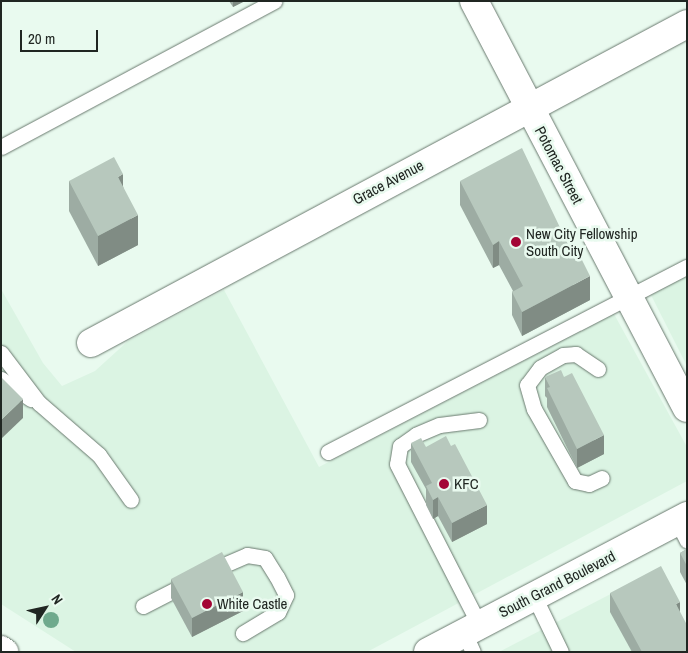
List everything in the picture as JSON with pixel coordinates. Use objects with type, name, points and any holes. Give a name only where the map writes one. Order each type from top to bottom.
[{"type":"street","name":"Potomac Street","points":[[474,1],[687,408]]},
{"type":"street","name":"Grace Avenue","points":[[91,343],[529,106],[687,24]]},
{"type":"street","name":"South Grand Boulevard","points":[[428,652],[472,636],[534,596],[683,526]]},
{"type":"lane","points":[[1,147],[274,1]]},
{"type":"lane","points":[[328,452],[687,267]]},
{"type":"lane","points":[[1,353],[39,403]]},
{"type":"lane","points":[[598,369],[576,354],[563,355],[540,368],[528,385],[534,409],[575,481],[582,484],[602,478]]},
{"type":"lane","points":[[1,379],[39,403],[99,456],[130,500]]},
{"type":"lane","points":[[472,636],[397,464],[400,446],[416,435],[439,425],[479,420]]},
{"type":"lane","points":[[143,606],[230,561],[247,555],[265,558],[286,595],[278,612],[243,633]]},
{"type":"lane","points":[[534,596],[561,652]]},
{"type":"shaded area","points":[[687,275],[687,366],[651,295]]},
{"type":"shaded area","points":[[1,289],[43,363],[62,386],[95,371],[128,341],[224,290],[319,467],[614,314],[687,447],[687,481],[367,652],[76,652],[1,604]]},
{"type":"shaded area","points":[[655,571],[687,652],[499,652]]},
{"type":"building","name":"New City Fellowship South City","points":[[522,148],[576,261],[581,258],[590,276],[522,312],[512,292],[523,286],[499,241],[493,245],[460,181]]},
{"type":"building","points":[[114,157],[123,174],[118,177],[138,215],[98,236],[69,181]]},
{"type":"building","points":[[561,370],[564,377],[572,373],[604,435],[577,449],[547,388],[550,387],[545,377]]},
{"type":"building","points":[[1,377],[23,399],[1,420]]},
{"type":"building","name":"KFC","points":[[446,436],[451,446],[455,444],[487,505],[452,523],[438,497],[433,500],[426,486],[432,483],[411,443],[421,438],[426,447]]},
{"type":"building","points":[[687,549],[687,566],[680,553]]},
{"type":"building","points":[[222,552],[243,592],[192,618],[171,579]]},
{"type":"building","points":[[661,566],[680,602],[676,604],[687,625],[687,652],[642,652],[610,593]]},
{"type":"place","name":"New City Fellowship South City","points":[[516,242]]},
{"type":"place","name":"KFC","points":[[444,484]]},
{"type":"place","name":"White Castle","points":[[207,604]]}]
